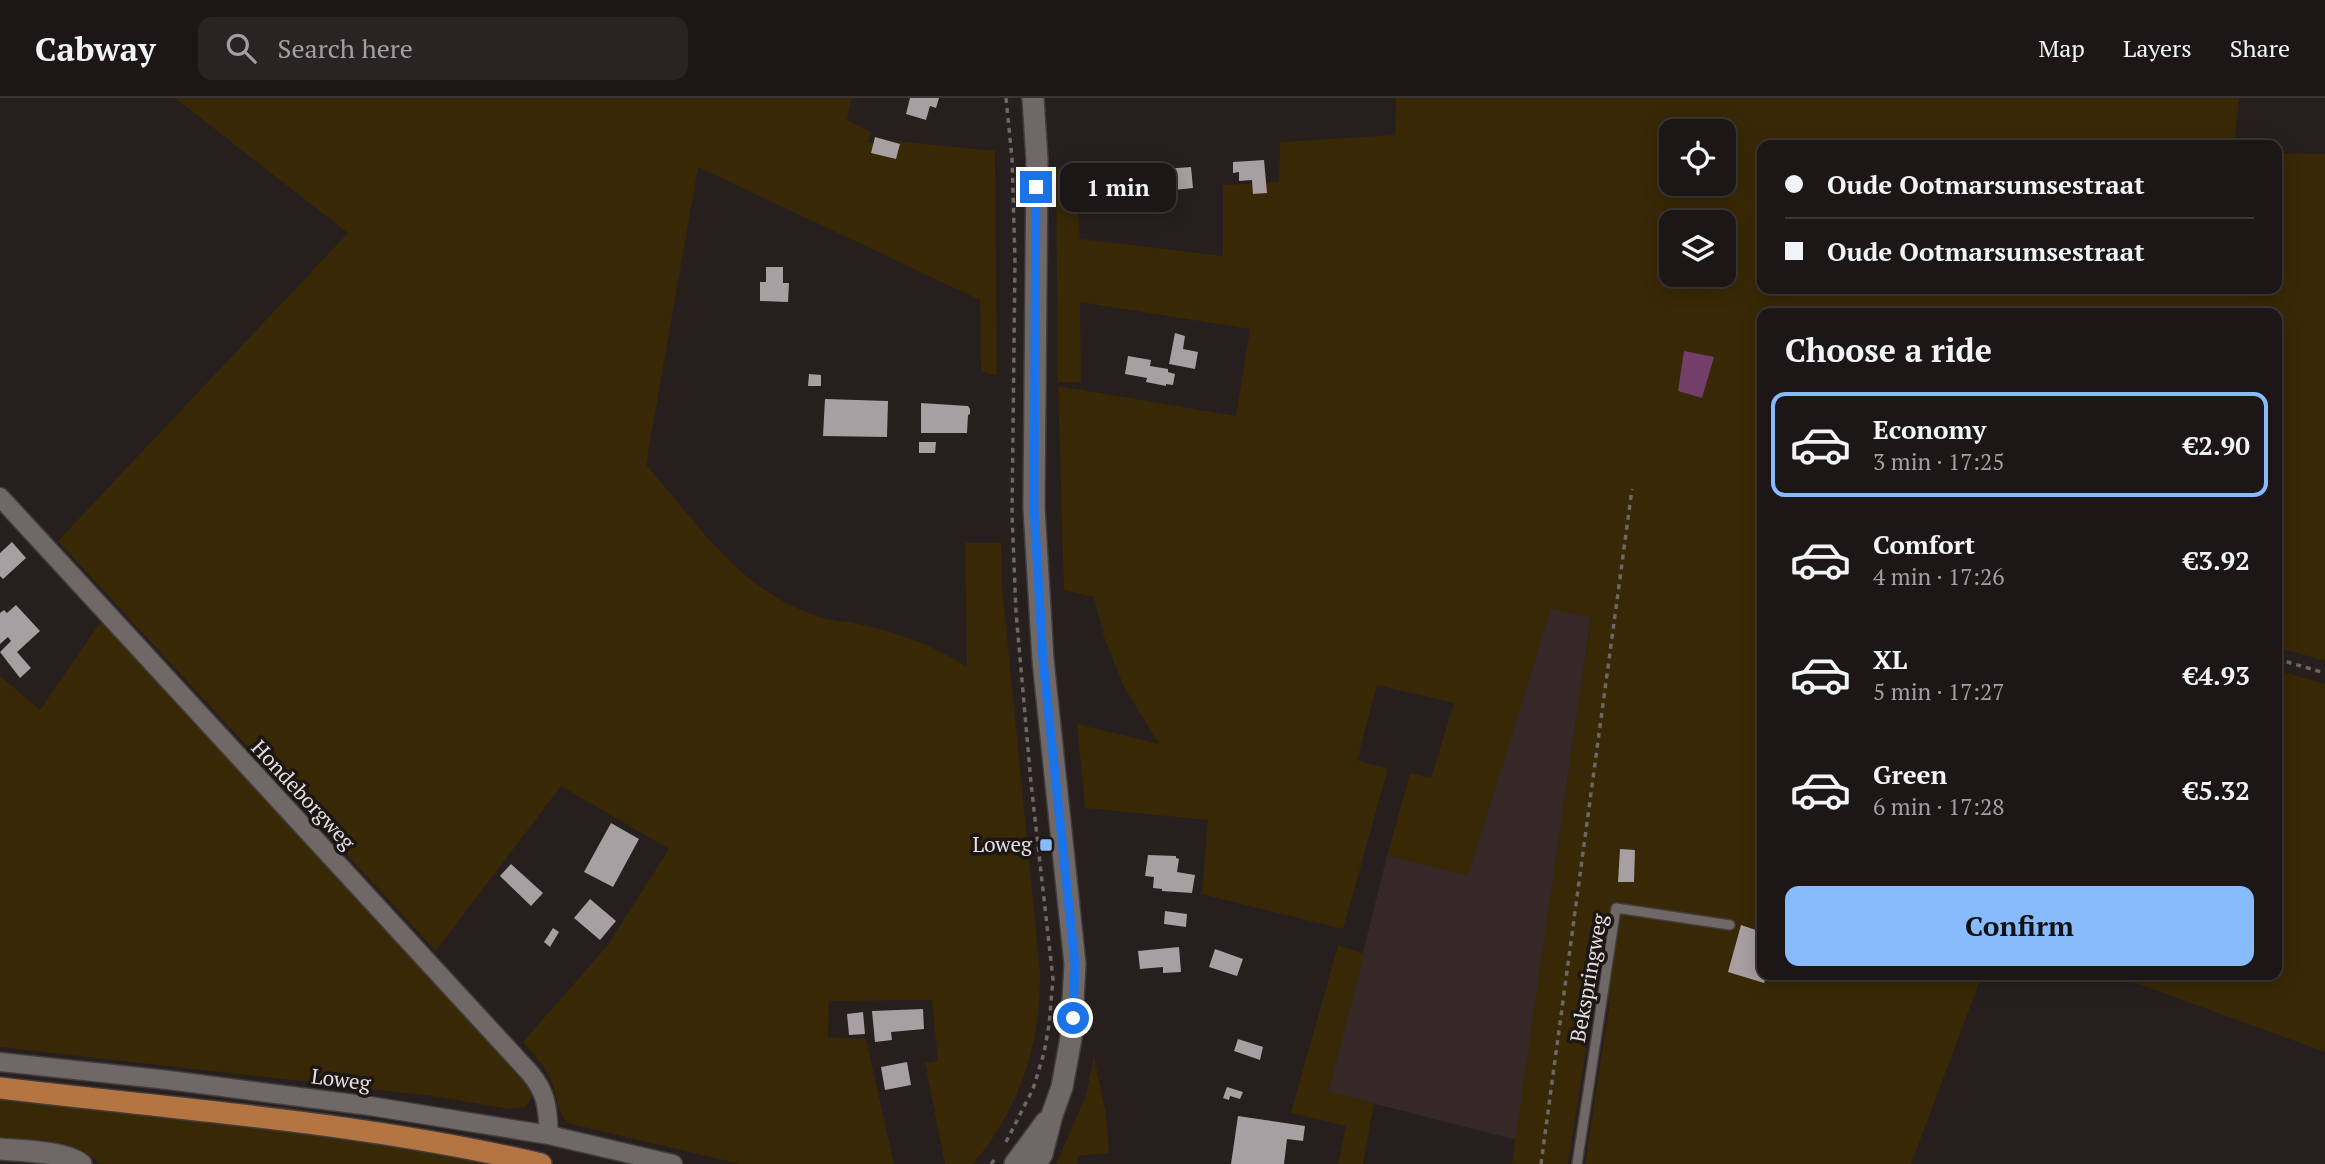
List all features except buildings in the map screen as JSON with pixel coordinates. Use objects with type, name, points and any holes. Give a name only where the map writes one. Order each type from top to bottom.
[{"type":"main road","points":[[1033,98],[1037,160],[1034,508],[1043,660],[1075,964],[1071,1038],[1062,1087],[1042,1154],[1036,1164]]},
{"type":"main road","points":[[0,1088],[447,1143],[541,1164]]},
{"type":"main road","points":[[1015,1164],[1052,1115]]},
{"type":"main road","points":[[0,1149],[51,1155],[80,1164]]},
{"type":"street","name":"Hondeborgweg","points":[[0,497],[530,1073],[541,1087],[547,1107],[549,1135]]},
{"type":"street","name":"Loweg","points":[[0,1062],[370,1106],[549,1135],[673,1164]]},
{"type":"lane","name":"Bekspringweg","points":[[1577,1164],[1616,908],[1730,925]]},
{"type":"path","points":[[1006,98],[1012,158]]},
{"type":"path","points":[[1541,1164],[1632,489]]},
{"type":"path","points":[[2282,660],[2325,673]]},
{"type":"shaded area","points":[[175,98],[852,98],[847,120],[871,132],[868,142],[892,149],[895,141],[995,151],[997,376],[981,371],[980,300],[698,167],[646,465],[721,552],[763,589],[816,616],[891,632],[931,647],[967,667],[965,543],[1001,543],[1002,585],[1040,972],[1039,999],[1032,1050],[1015,1097],[973,1164],[945,1164],[925,1063],[938,1061],[932,1000],[829,1001],[828,1037],[866,1039],[894,1164],[740,1164],[567,1123],[547,1073],[523,1042],[607,946],[669,849],[561,786],[436,951],[58,541],[348,233]]},
{"type":"shaded area","points":[[1396,98],[2239,98],[2235,140],[1757,140],[1757,294],[2282,294],[2282,153],[2325,154],[2325,661],[2282,648],[2282,308],[1757,308],[1757,980],[1980,980],[1911,1164],[1585,1164],[1610,1002],[1594,997],[1568,1164],[1512,1164],[1591,617],[1551,609],[1468,875],[1387,856],[1410,773],[1431,778],[1454,703],[1377,685],[1357,760],[1388,769],[1343,929],[1202,894],[1208,820],[1085,808],[1077,724],[1159,744],[1124,687],[1104,637],[1094,597],[1064,590],[1058,386],[1236,416],[1250,329],[1080,302],[1081,382],[1058,382],[1056,169],[1075,168],[1080,239],[1223,256],[1223,185],[1279,182],[1280,142],[1395,135]]},
{"type":"shaded area","points":[[1684,351],[1714,357],[1702,398],[1678,391]]},
{"type":"shaded area","points":[[1551,608],[1591,617],[1516,1140],[1328,1092],[1387,856],[1468,874]]},
{"type":"shaded area","points":[[104,617],[529,1080],[533,1095],[526,1107],[510,1109],[433,1096],[0,1047],[0,676],[40,710]]},
{"type":"shaded area","points":[[2282,671],[2325,684],[2325,1052],[2128,980],[2282,980]]},
{"type":"shaded area","points":[[1338,945],[1364,954],[1328,1092],[1374,1103],[1363,1164],[1338,1164],[1346,1126],[1291,1113]]},
{"type":"shaded area","points":[[1094,1057],[1106,1114],[1109,1153],[1077,1156],[1078,1164],[1056,1164],[1086,1095]]},
{"type":"shaded area","points":[[0,1098],[279,1130],[456,1154],[500,1164],[100,1164],[90,1155],[67,1144],[0,1137]]},
{"type":"place","name":"Loweg","points":[[1046,845]]},
{"type":"route","points":[[1036,187],[1034,508],[1043,660],[1075,964],[1073,1018]]}]
